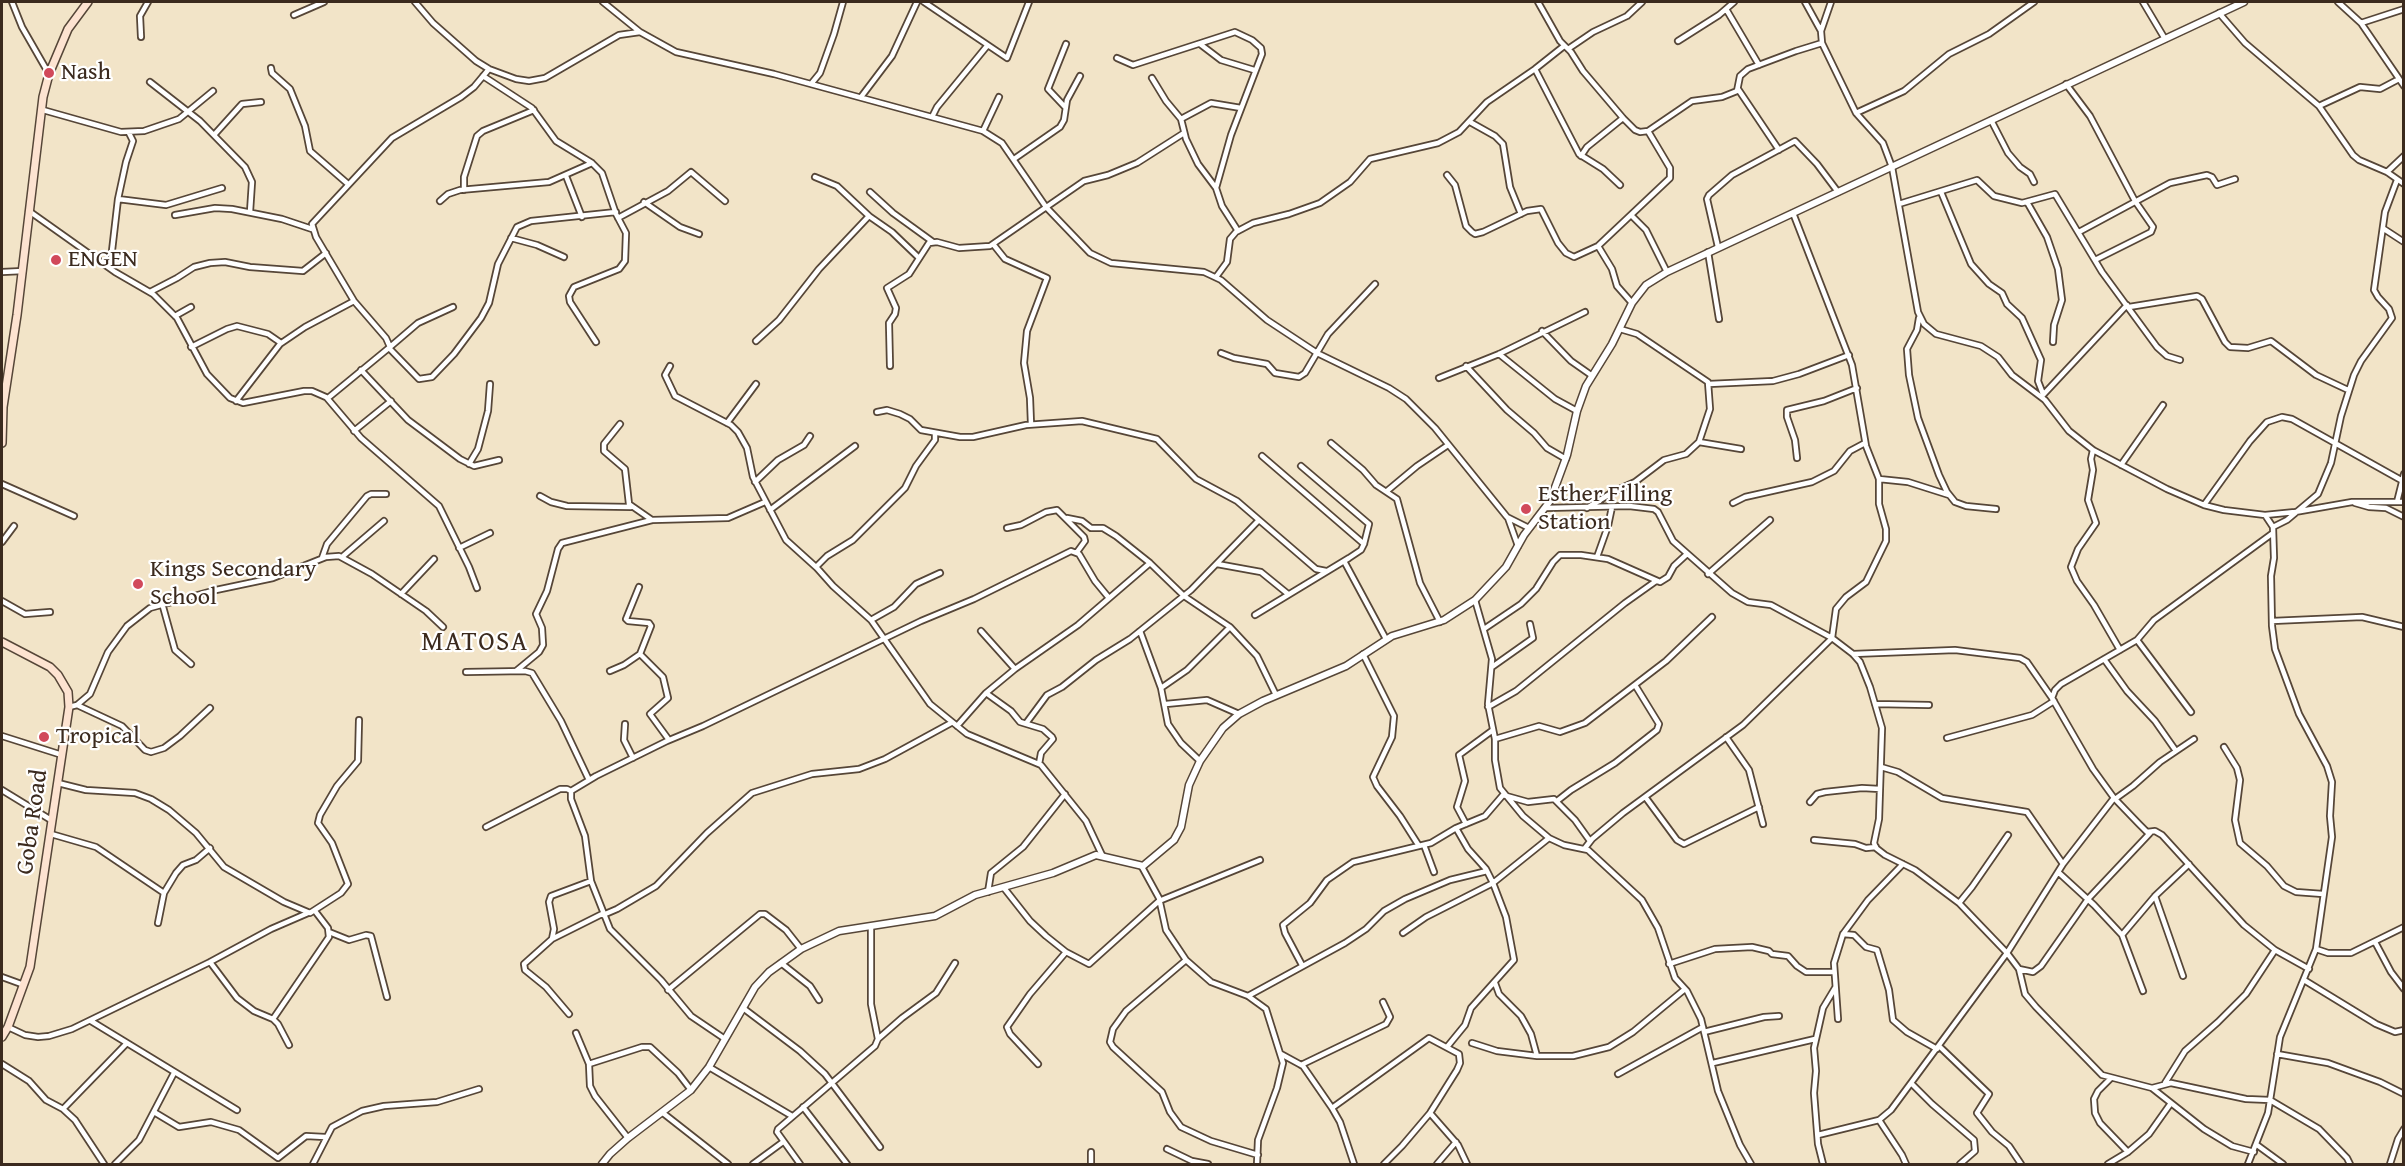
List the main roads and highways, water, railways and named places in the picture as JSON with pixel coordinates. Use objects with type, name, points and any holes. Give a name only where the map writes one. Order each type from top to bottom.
[{"type":"main road","points":[[2,442],[3,407],[23,270],[43,97],[49,74],[68,29],[88,2]]},
{"type":"main road","name":"Goba Road","points":[[2,642],[50,667],[58,675],[73,706],[51,820],[51,834],[30,968],[2,1037]]},
{"type":"place","name":"Nash","points":[[49,73]]},
{"type":"place","name":"ENGEN","points":[[56,260]]},
{"type":"place","name":"Esther Filling Station","points":[[1526,509]]},
{"type":"place","name":"Kings Secondary School","points":[[138,584]]},
{"type":"place","name":"Tropical","points":[[44,737]]},
{"type":"district","name":"MATOSA","points":[[475,643]]}]
